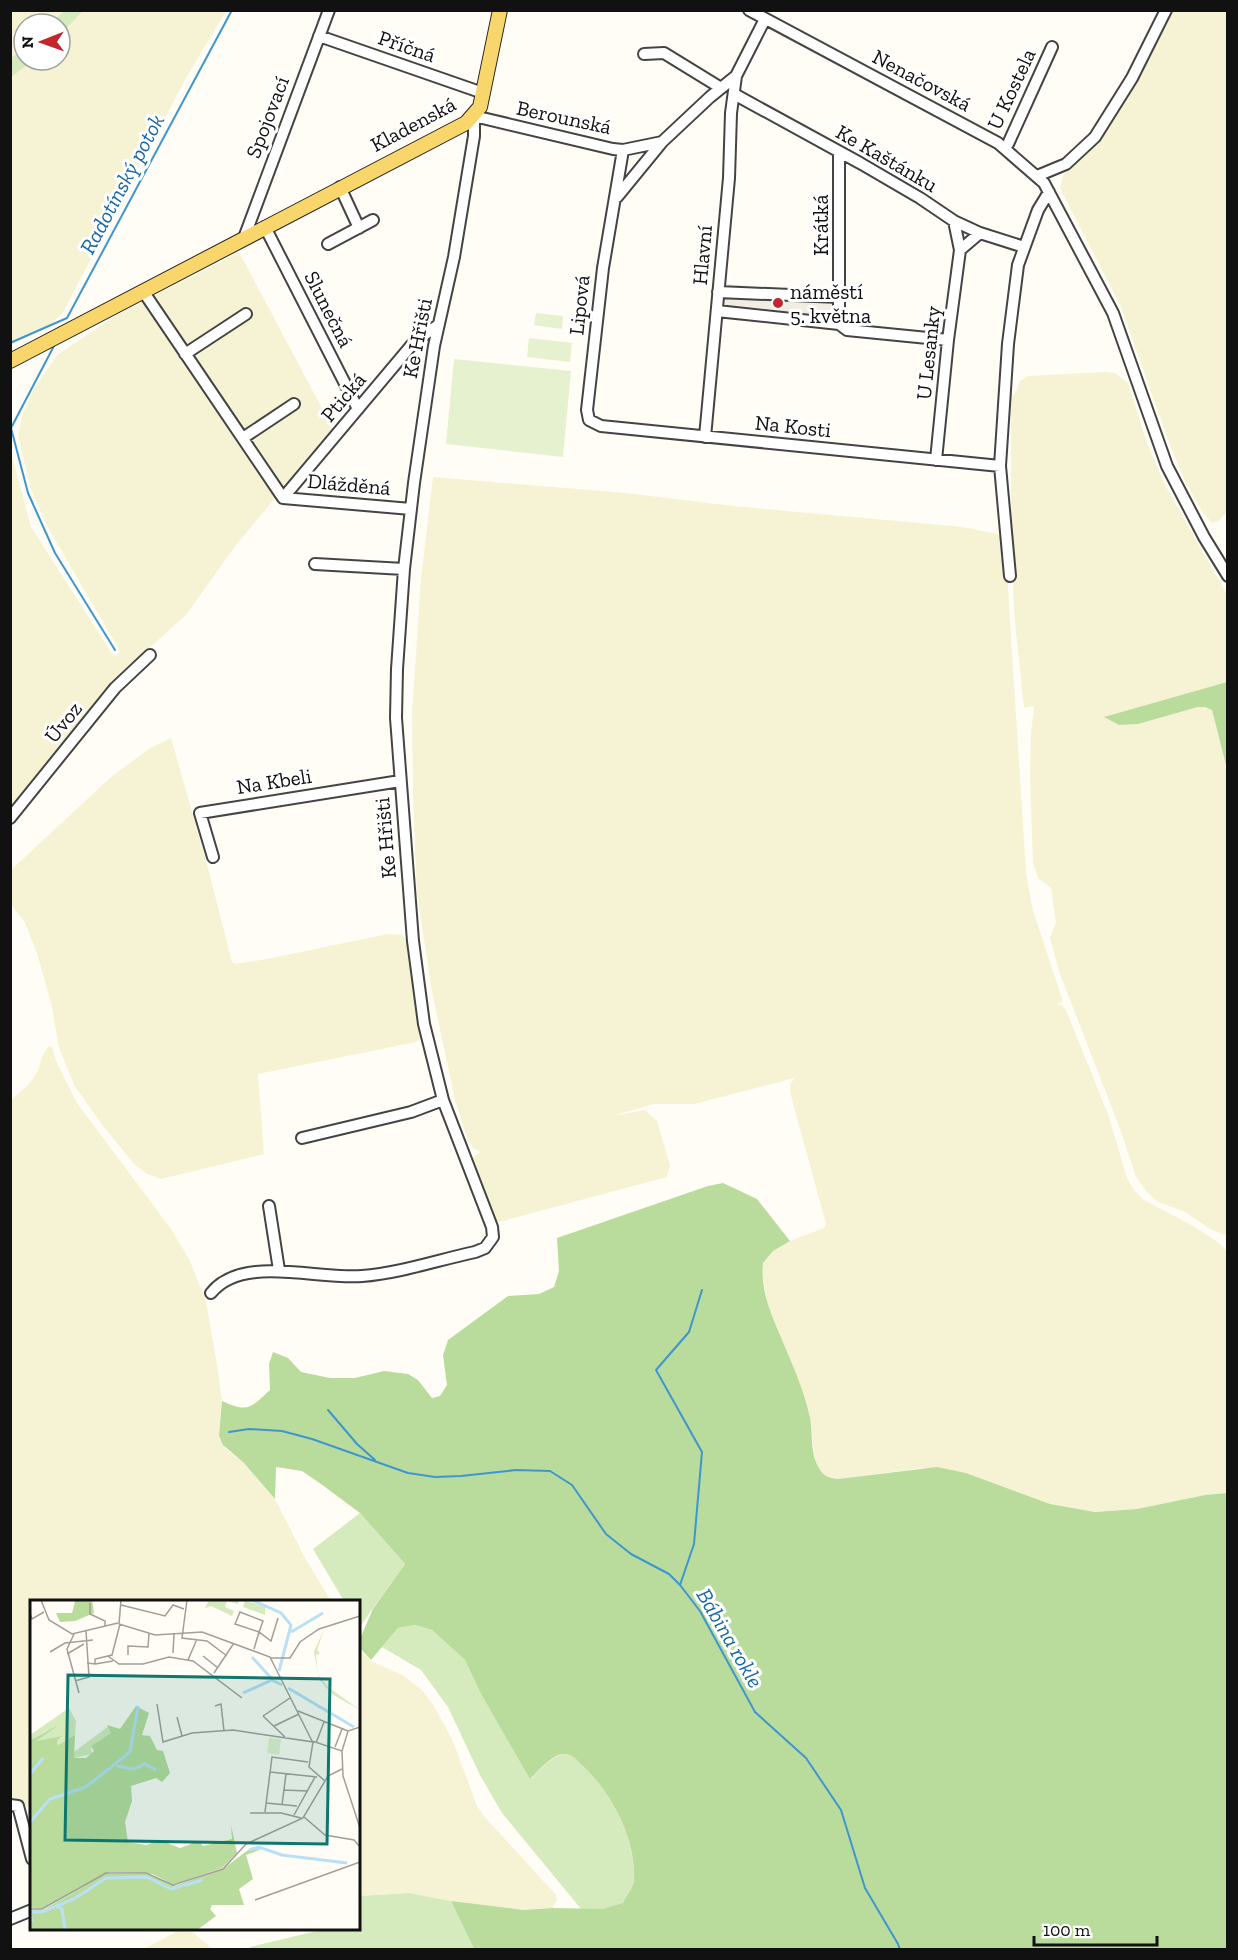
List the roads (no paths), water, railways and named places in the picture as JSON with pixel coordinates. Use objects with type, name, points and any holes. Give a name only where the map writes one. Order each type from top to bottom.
[{"type":"main road","name":"Kladenská","points":[[10,361],[465,123],[480,107],[500,10]]},
{"type":"street","name":"Spojovací","points":[[244,238],[329,10]]},
{"type":"street","name":"Nenačovská","points":[[750,10],[1004,147],[1037,176],[1057,206],[1113,313],[1167,466],[1227,576]]},
{"type":"street","points":[[1037,176],[1066,164],[1095,137],[1132,78],[1166,10]]},
{"type":"street","points":[[662,142],[736,76],[765,19]]},
{"type":"street","name":"Příčná","points":[[319,36],[483,93]]},
{"type":"street","name":"U Kostela","points":[[1004,147],[1008,144],[1052,47]]},
{"type":"street","points":[[644,54],[664,53],[721,88]]},
{"type":"street","name":"Hlavní","points":[[705,437],[736,76]]},
{"type":"street","name":"Ke Kaštánku","points":[[734,94],[860,163],[954,221],[980,233],[1024,247]]},
{"type":"street","name":"Berounská","points":[[474,116],[623,150],[662,142]]},
{"type":"street","name":"Ke Hřišti","points":[[211,1293],[226,1280],[237,1276],[279,1270],[306,1275],[362,1276],[475,1252],[485,1248],[493,1237],[492,1227],[443,1100],[424,1024],[417,981],[396,718],[404,569],[411,509],[437,326],[454,257],[474,136],[474,116]]},
{"type":"street","name":"Lipová","points":[[616,198],[662,142]]},
{"type":"street","name":"Lipová","points":[[587,416],[603,268],[623,150]]},
{"type":"street","name":"Krátká","points":[[839,153],[839,297]]},
{"type":"street","points":[[340,187],[359,228]]},
{"type":"street","points":[[1010,576],[1000,466],[1008,344],[1018,265],[1038,210],[1049,192]]},
{"type":"street","points":[[328,244],[373,220]]},
{"type":"street","name":"U Lesanky","points":[[936,460],[960,250],[954,221]]},
{"type":"street","name":"Slunečná","points":[[265,227],[358,409]]},
{"type":"street","points":[[960,250],[980,233]]},
{"type":"street","points":[[142,291],[283,498]]},
{"type":"street","points":[[718,292],[839,297],[839,324]]},
{"type":"street","points":[[717,311],[839,324],[847,330],[948,340]]},
{"type":"street","points":[[185,354],[246,314]]},
{"type":"street","name":"Ptická","points":[[283,498],[415,341],[437,326]]},
{"type":"street","points":[[243,438],[294,404]]},
{"type":"street","name":"Na Kosti","points":[[587,416],[593,423],[601,426],[1000,466]]},
{"type":"street","name":"Dlážděná","points":[[283,498],[411,509]]},
{"type":"street","points":[[315,564],[404,569]]},
{"type":"street","name":"Úvoz","points":[[10,818],[115,688],[150,656]]},
{"type":"street","name":"Na Kbeli","points":[[213,857],[200,813],[400,781]]},
{"type":"street","points":[[302,1138],[411,1112],[443,1100]]},
{"type":"street","points":[[269,1206],[279,1270]]},
{"type":"street","points":[[14,1806],[30,1811]]},
{"type":"street","points":[[14,1806],[30,1853]]},
{"type":"street","points":[[10,1919],[30,1911]]},
{"type":"waterway","name":"Radotínský potok","points":[[10,343],[67,318],[232,10]]},
{"type":"waterway","points":[[55,344],[11,428],[28,493],[55,553],[115,650]]},
{"type":"waterway","points":[[680,1585],[694,1544],[702,1452],[656,1370],[689,1332],[702,1290]]},
{"type":"waterway","points":[[328,1410],[357,1444],[375,1460]]},
{"type":"waterway","name":"Bábina rokle","points":[[229,1432],[249,1429],[282,1431],[312,1439],[408,1473],[435,1477],[516,1470],[550,1471],[572,1485],[606,1534],[631,1554],[669,1574],[680,1585],[700,1611],[755,1712],[806,1758],[841,1810],[865,1888],[900,1950]]},
{"type":"place","name":"náměstí 5. května","points":[[778,303]]}]
